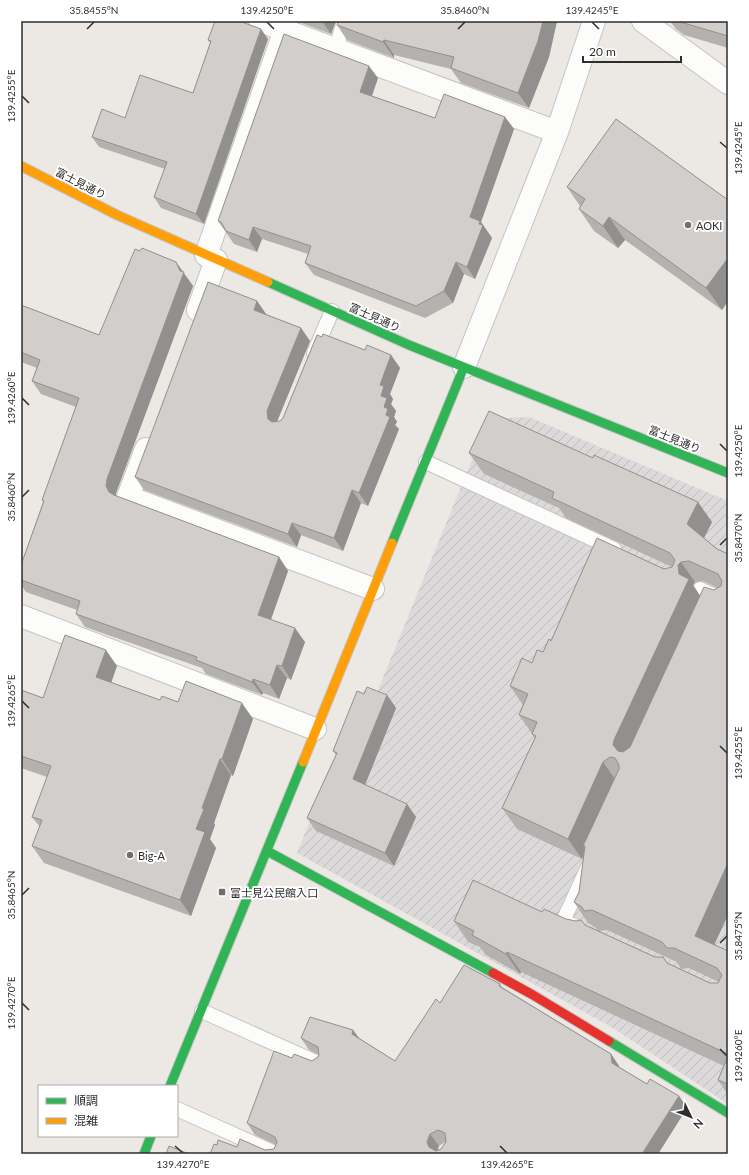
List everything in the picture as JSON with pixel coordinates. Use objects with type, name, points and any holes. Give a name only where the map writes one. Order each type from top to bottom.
[{"type":"street","points":[[260,21],[557,132]]},
{"type":"street","points":[[170,1085],[202,1012],[315,729],[464,367],[557,132],[594,21]]},
{"type":"street","points":[[643,21],[728,84]]},
{"type":"street","points":[[191,327],[211,258],[285,30]]},
{"type":"street","name":"富士見通り","points":[[21,166],[117,214],[211,258],[332,311],[464,367],[728,473]]},
{"type":"street","points":[[153,430],[128,496],[373,589]]},
{"type":"street","points":[[21,616],[315,729]]},
{"type":"street","points":[[267,851],[533,994],[728,1113]]},
{"type":"street","points":[[144,1154],[151,1137]]},
{"type":"lane","points":[[336,49],[344,21]]},
{"type":"lane","points":[[308,369],[332,311]]},
{"type":"lane","points":[[426,462],[623,554]]},
{"type":"lane","points":[[700,589],[728,602]]},
{"type":"lane","points":[[708,610],[714,596]]},
{"type":"lane","points":[[590,933],[562,920],[592,857]]},
{"type":"lane","points":[[202,1012],[320,1064]]},
{"type":"lane","points":[[178,1109],[277,1154]]},
{"type":"shaded area","points":[[529,417],[728,501],[728,1104],[613,1028],[297,853],[363,690],[376,695],[483,433],[505,418]]},
{"type":"building","points":[[215,21],[239,21],[261,29],[196,214],[154,197],[167,162],[92,137],[102,109],[125,118],[140,75],[193,93],[211,41],[208,40]]},
{"type":"building","points":[[338,21],[543,21],[538,41],[518,93],[451,68],[454,57],[384,40],[383,42],[337,25]]},
{"type":"building","points":[[677,21],[728,21],[728,36]]},
{"type":"building","points":[[284,34],[369,66],[360,92],[435,118],[444,94],[505,117],[470,217],[480,221],[479,224],[483,225],[467,267],[456,262],[444,291],[416,306],[305,263],[311,246],[253,227],[249,240],[226,231],[221,222],[218,221]]},
{"type":"building","points":[[616,119],[728,200],[728,258],[706,288],[609,217],[603,226],[579,209],[585,199],[567,187]]},
{"type":"building","points":[[142,248],[176,262],[180,271],[184,272],[107,479],[106,486],[109,492],[114,495],[279,557],[258,615],[295,628],[282,666],[277,665],[270,685],[253,679],[252,682],[196,660],[197,657],[76,614],[80,601],[21,580],[21,565],[44,501],[42,500],[79,398],[32,381],[40,360],[21,352],[21,305],[99,335],[135,249],[140,251]]},
{"type":"building","points":[[208,282],[257,301],[254,310],[301,328],[267,411],[268,419],[272,422],[280,421],[283,418],[317,335],[322,337],[323,334],[365,350],[367,345],[391,355],[380,385],[384,386],[381,396],[387,398],[384,407],[388,409],[386,415],[390,417],[359,493],[352,490],[334,538],[292,523],[288,534],[135,477]]},
{"type":"building","points":[[489,411],[593,458],[594,455],[698,502],[687,524],[717,549],[728,554],[728,863],[695,936],[728,951],[728,1054],[507,952],[506,954],[472,935],[474,931],[454,921],[473,880],[542,912],[544,909],[566,919],[576,921],[581,920],[585,925],[655,957],[663,957],[667,963],[710,983],[718,983],[722,975],[717,968],[674,948],[667,948],[662,942],[592,910],[584,911],[582,907],[574,902],[579,892],[585,846],[583,846],[619,769],[619,765],[615,758],[610,757],[603,762],[568,839],[502,808],[536,736],[532,734],[537,722],[519,715],[528,694],[510,686],[522,658],[532,663],[537,650],[543,652],[549,639],[551,641],[597,538],[664,569],[672,567],[675,560],[670,553],[552,498],[554,492],[469,453]],"holes":[[[689,561],[718,574],[722,581],[721,586],[714,590],[704,587],[630,747],[623,752],[618,751],[613,745],[614,740],[689,579],[679,574],[678,565],[681,562]]]},
{"type":"building","points":[[65,635],[106,650],[96,677],[160,700],[162,696],[178,702],[186,681],[242,703],[222,759],[220,759],[202,808],[204,809],[196,829],[205,832],[180,900],[32,846],[42,820],[32,817],[51,766],[21,756],[21,690],[43,698]]},
{"type":"building","points":[[367,687],[387,695],[353,779],[407,804],[385,853],[307,818],[337,753],[333,751],[357,691],[364,694]]},
{"type":"building","points":[[464,965],[500,984],[499,986],[611,1054],[612,1063],[647,1084],[650,1079],[679,1096],[642,1154],[210,1154],[214,1144],[217,1145],[218,1140],[237,1147],[240,1139],[265,1150],[274,1149],[277,1142],[275,1137],[247,1123],[274,1051],[292,1058],[294,1054],[312,1061],[319,1056],[318,1047],[301,1038],[310,1017],[353,1030],[352,1034],[395,1061],[436,999],[440,1003]],"holes":[[[438,1130],[445,1133],[446,1142],[441,1149],[436,1151],[429,1147],[427,1142],[430,1134]]]},
{"type":"building","points":[[728,1056],[728,1084],[718,1080]]},
{"type":"building","points":[[169,1146],[189,1154],[166,1154]]},
{"type":"traffic: fast","points":[[268,282],[409,345],[728,473]]},
{"type":"traffic: fast","points":[[392,543],[464,367]]},
{"type":"traffic: fast","points":[[170,1085],[303,762]]},
{"type":"traffic: fast","points":[[267,851],[493,973]]},
{"type":"traffic: fast","points":[[609,1041],[728,1113]]},
{"type":"traffic: fast","points":[[144,1154],[151,1137]]},
{"type":"traffic: slow","points":[[21,166],[117,215],[268,282]]},
{"type":"traffic: slow","points":[[303,762],[392,543]]},
{"type":"traffic: jam","points":[[493,973],[533,995],[609,1041]]},
{"type":"place","name":"AOKI","points":[[688,225]]},
{"type":"place","name":"Big-A","points":[[130,855]]},
{"type":"place","name":"富士見公民館入口","points":[[222,892]]}]
